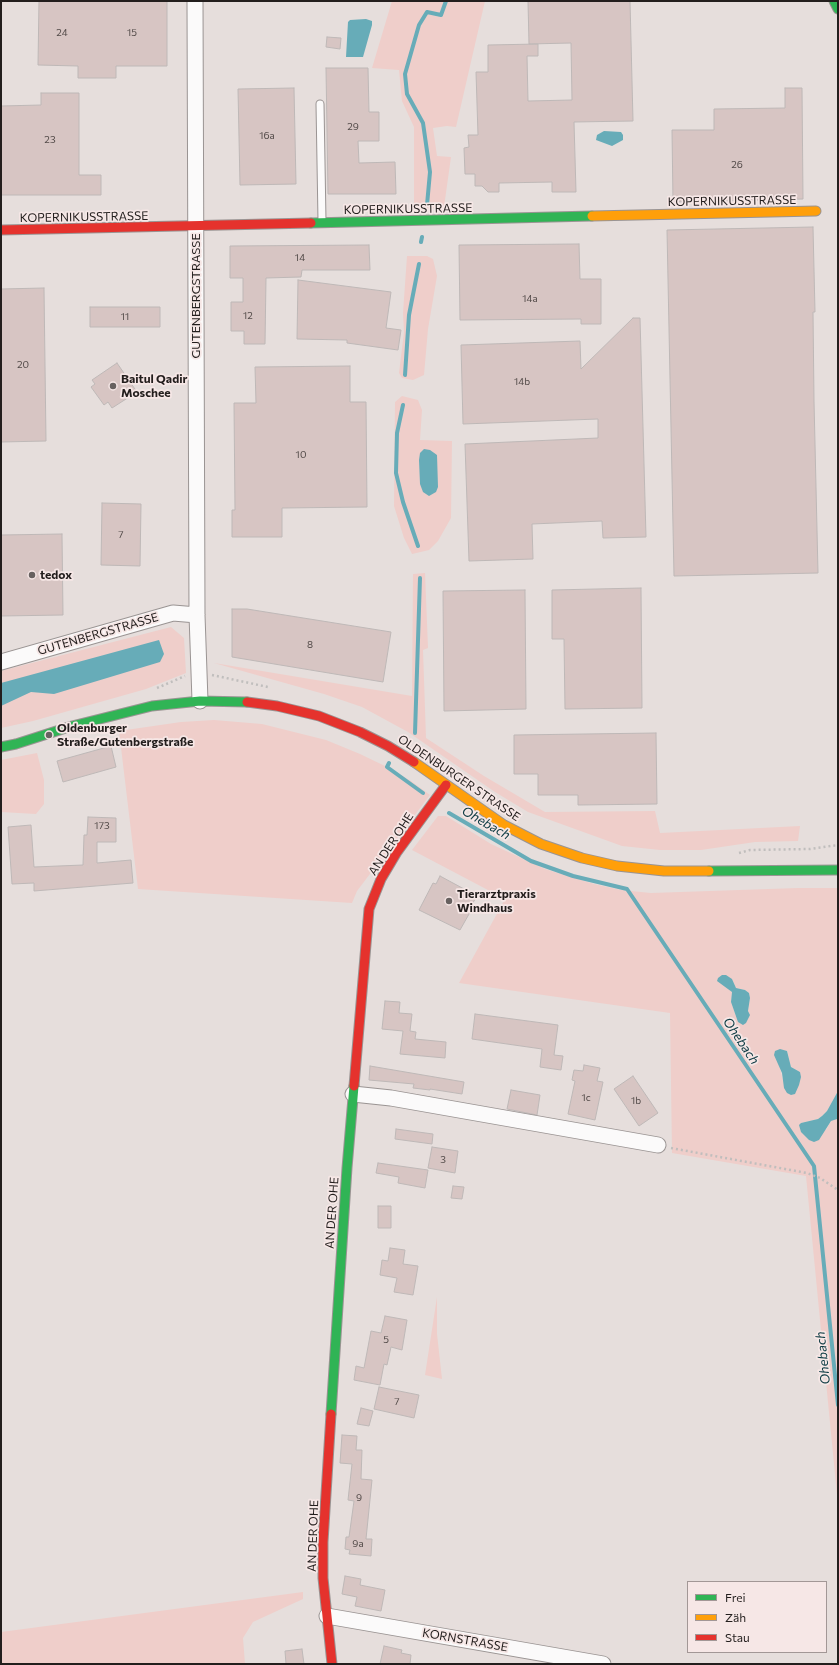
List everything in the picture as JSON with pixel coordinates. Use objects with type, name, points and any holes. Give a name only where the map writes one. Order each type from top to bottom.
[{"type":"street","name":"GUTENBERGSTRASSE","points":[[195,1],[197,615],[200,701]]},
{"type":"street","points":[[834,1],[838,9]]},
{"type":"street","name":"KOPERNIKUSSTRASSE","points":[[1,230],[816,211]]},
{"type":"street","name":"GUTENBERGSTRASSE","points":[[1,662],[173,613],[197,615]]},
{"type":"street","name":"OLDENBURGER STRASSE","points":[[1,747],[16,744],[72,726],[157,705],[200,701],[249,702],[277,706],[319,716],[360,732],[388,746],[414,762],[504,825],[541,844],[582,858],[617,866],[664,871],[838,870]]},
{"type":"street","name":"AN DER OHE","points":[[332,1664],[323,1578],[323,1542],[353,1094],[369,909],[381,879],[397,852],[446,785]]},
{"type":"street","points":[[821,869],[838,859]]},
{"type":"street","points":[[353,1094],[391,1098],[658,1145]]},
{"type":"street","name":"KORNSTRASSE","points":[[327,1616],[603,1664]]},
{"type":"lane","points":[[320,104],[322,223]]},
{"type":"path","points":[[658,1145],[807,1173],[820,1178],[838,1190]]},
{"type":"shaded area","points":[[392,1],[485,1],[456,127],[447,126],[433,128],[437,156],[451,157],[444,207],[414,210],[414,127],[402,101],[399,70],[372,68]]},
{"type":"shaded area","points":[[407,256],[427,256],[433,259],[437,276],[428,329],[424,375],[413,380],[402,378],[399,373],[404,332],[403,313]]},
{"type":"shaded area","points":[[402,396],[418,400],[422,410],[420,440],[452,441],[451,518],[438,541],[429,550],[412,554],[404,538],[394,506],[395,402]]},
{"type":"shaded area","points":[[425,573],[428,648],[423,650],[426,738],[484,776],[545,812],[655,811],[660,833],[800,826],[798,841],[755,842],[701,850],[660,850],[622,846],[528,812],[495,792],[408,732],[362,707],[324,694],[214,663],[412,696],[413,574]]},
{"type":"shaded area","points":[[171,627],[184,638],[186,673],[146,689],[33,721],[1,728],[1,671]]},
{"type":"shaded area","points":[[214,720],[262,724],[326,740],[387,767],[411,781],[430,795],[357,891],[352,903],[138,889],[119,731],[181,722]]},
{"type":"shaded area","points":[[37,753],[44,780],[44,804],[36,814],[1,812],[1,760]]},
{"type":"shaded area","points":[[438,816],[446,816],[491,844],[545,869],[594,884],[621,890],[651,893],[838,888],[838,1091],[827,1111],[822,1116],[818,1119],[801,1123],[826,1130],[831,1121],[838,1114],[838,1505],[806,1176],[672,1153],[670,1013],[459,983],[505,899],[412,850]],"holes":[[[732,979],[736,988],[745,990],[749,993],[750,998],[748,1011],[750,1015],[736,1016],[731,1002],[732,992],[729,989]],[[787,1050],[791,1067],[800,1072],[783,1081],[779,1064]]]},
{"type":"shaded area","points":[[437,1297],[437,1334],[442,1379],[425,1375]]},
{"type":"shaded area","points":[[303,1592],[303,1599],[253,1622],[243,1638],[245,1664],[1,1664],[1,1632]]},
{"type":"water","points":[[366,19],[372,21],[372,25],[363,57],[346,57],[348,22],[350,20]]},
{"type":"water","points":[[604,131],[621,132],[623,135],[623,140],[612,146],[596,140],[597,135]]},
{"type":"water","points":[[424,449],[430,450],[437,455],[438,487],[436,492],[429,496],[423,492],[420,484],[419,460],[420,453]]},
{"type":"water","points":[[159,640],[164,654],[160,662],[54,694],[31,692],[1,706],[1,683]]},
{"type":"water","points":[[722,975],[726,975],[732,979],[736,988],[745,990],[749,993],[750,998],[748,1011],[750,1015],[746,1023],[743,1025],[738,1022],[731,1002],[732,992],[717,981]]},
{"type":"water","points":[[780,1049],[787,1051],[791,1067],[800,1072],[801,1077],[795,1094],[791,1095],[787,1093],[784,1088],[782,1073],[774,1055],[775,1051]]},
{"type":"water","points":[[838,1091],[837,1119],[831,1121],[819,1140],[814,1142],[809,1140],[801,1132],[799,1125],[801,1123],[818,1119],[822,1116],[827,1111]]},
{"type":"building","points":[[39,1],[167,1],[167,66],[116,66],[116,78],[78,78],[78,66],[38,65]]},
{"type":"building","points":[[528,1],[630,1],[633,121],[574,122],[576,192],[552,192],[552,182],[499,183],[499,192],[488,192],[482,186],[475,186],[475,174],[465,174],[464,148],[469,147],[468,135],[478,135],[476,72],[488,72],[488,45],[538,44],[538,56],[527,56],[528,101],[572,100],[571,43],[529,44]]},
{"type":"building","points":[[327,37],[341,38],[340,49],[326,47]]},
{"type":"building","points":[[326,68],[368,68],[369,112],[379,112],[379,141],[358,141],[359,163],[395,162],[396,194],[328,194]]},
{"type":"building","points":[[294,88],[296,184],[240,185],[238,89]]},
{"type":"building","points":[[785,88],[802,88],[803,199],[673,202],[672,130],[714,130],[714,109],[785,108]]},
{"type":"building","points":[[41,93],[79,93],[79,175],[101,175],[101,195],[1,195],[1,106],[41,105]]},
{"type":"building","points":[[813,227],[815,312],[813,312],[814,401],[818,573],[674,576],[667,230]]},
{"type":"building","points":[[579,244],[580,279],[601,279],[601,324],[581,324],[581,319],[460,320],[459,245]]},
{"type":"building","points":[[369,245],[370,270],[302,270],[301,277],[266,278],[265,344],[244,344],[244,331],[231,331],[231,302],[243,302],[243,278],[230,278],[230,246]]},
{"type":"building","points":[[298,280],[391,292],[386,328],[401,330],[398,350],[347,343],[347,340],[297,339]]},
{"type":"building","points":[[44,288],[46,441],[1,442],[1,289]]},
{"type":"building","points":[[90,307],[160,307],[160,327],[90,327]]},
{"type":"building","points":[[633,318],[640,318],[646,537],[603,538],[602,521],[532,524],[533,559],[469,561],[465,444],[598,438],[598,419],[463,424],[461,345],[580,341],[581,369]]},
{"type":"building","name":"Baitul Qadir Moschee","points":[[117,363],[137,392],[112,408],[108,402],[104,405],[91,387],[95,384],[92,380]]},
{"type":"building","points":[[350,366],[350,402],[366,402],[367,507],[282,508],[282,537],[232,537],[232,510],[235,510],[234,403],[256,403],[255,367]]},
{"type":"building","points":[[102,503],[141,504],[140,566],[101,565]]},
{"type":"building","name":"tedox","points":[[62,534],[63,615],[1,616],[1,535]]},
{"type":"building","points":[[641,588],[642,708],[565,709],[564,639],[552,639],[552,590]]},
{"type":"building","points":[[525,590],[526,709],[444,711],[443,591]]},
{"type":"building","points":[[232,609],[247,609],[391,632],[383,682],[232,657]]},
{"type":"building","points":[[656,733],[657,804],[578,805],[578,795],[538,795],[538,774],[514,774],[514,735]]},
{"type":"building","points":[[111,746],[116,767],[63,782],[57,761]]},
{"type":"building","points":[[88,817],[116,818],[116,842],[97,842],[97,863],[131,860],[133,883],[34,891],[34,883],[12,884],[8,827],[31,825],[34,867],[83,865],[84,835],[87,835]]},
{"type":"building","name":"Tierarztpraxis Windhaus","points":[[440,876],[477,896],[471,906],[473,907],[460,930],[419,910],[433,883],[436,884]]},
{"type":"building","points":[[385,1001],[400,1002],[399,1013],[412,1014],[410,1031],[416,1032],[415,1039],[446,1042],[445,1058],[400,1054],[403,1031],[382,1029]]},
{"type":"building","points":[[475,1014],[558,1025],[554,1055],[563,1056],[561,1070],[540,1067],[542,1049],[472,1039]]},
{"type":"building","points":[[584,1065],[600,1068],[597,1081],[603,1082],[595,1120],[568,1114],[575,1081],[572,1080],[574,1070],[583,1071]]},
{"type":"building","points":[[370,1066],[464,1082],[462,1094],[413,1088],[414,1084],[369,1080]]},
{"type":"building","points":[[633,1076],[658,1113],[639,1126],[614,1089]]},
{"type":"building","points":[[511,1090],[540,1095],[537,1115],[507,1109]]},
{"type":"building","points":[[396,1129],[433,1134],[432,1144],[395,1139]]},
{"type":"building","points":[[432,1147],[458,1151],[455,1173],[428,1168]]},
{"type":"building","points":[[378,1163],[428,1170],[425,1188],[398,1183],[399,1177],[376,1173]]},
{"type":"building","points":[[453,1186],[464,1187],[462,1199],[451,1198]]},
{"type":"building","points":[[378,1206],[391,1206],[391,1228],[378,1228]]},
{"type":"building","points":[[390,1248],[405,1250],[403,1264],[418,1266],[413,1295],[394,1292],[397,1278],[380,1275],[382,1260],[388,1261]]},
{"type":"building","points":[[385,1316],[407,1320],[402,1350],[391,1347],[387,1365],[384,1364],[380,1385],[354,1380],[356,1366],[364,1368],[371,1331],[381,1333]]},
{"type":"building","points":[[379,1387],[419,1395],[414,1418],[374,1409]]},
{"type":"building","points":[[361,1408],[373,1411],[369,1426],[357,1424]]},
{"type":"building","points":[[342,1435],[357,1436],[356,1450],[362,1450],[361,1479],[372,1480],[366,1539],[372,1539],[371,1556],[349,1554],[350,1550],[345,1549],[346,1537],[349,1537],[354,1501],[348,1500],[352,1464],[340,1463]]},
{"type":"building","points":[[345,1576],[361,1579],[360,1585],[385,1590],[381,1611],[355,1606],[357,1597],[342,1594]]},
{"type":"building","points":[[384,1646],[402,1650],[401,1653],[411,1655],[410,1664],[380,1664]]},
{"type":"building","points":[[302,1649],[304,1664],[286,1664],[285,1651]]},
{"type":"waterway","points":[[427,205],[430,172],[423,123],[407,94],[405,74],[419,25],[427,12],[441,15],[446,1]]},
{"type":"waterway","points":[[421,242],[422,237]]},
{"type":"waterway","points":[[405,375],[409,315],[419,264]]},
{"type":"waterway","points":[[403,405],[397,433],[396,473],[403,502],[418,546]]},
{"type":"waterway","name":"Ohebach","points":[[415,733],[420,578]]},
{"type":"waterway","name":"Ohebach","points":[[389,763],[387,767],[423,793]]},
{"type":"waterway","name":"Ohebach","points":[[449,813],[531,861],[573,876],[627,889],[814,1166],[838,1405]]},
{"type":"traffic: fast","points":[[834,1],[838,9]]},
{"type":"traffic: fast","points":[[311,223],[592,216]]},
{"type":"traffic: fast","points":[[1,747],[16,744],[72,726],[152,706],[200,701],[247,702]]},
{"type":"traffic: fast","points":[[709,871],[838,870]]},
{"type":"traffic: fast","points":[[331,1414],[347,1168],[354,1086]]},
{"type":"traffic: slow","points":[[592,216],[816,211]]},
{"type":"traffic: slow","points":[[414,762],[504,825],[541,844],[582,858],[617,866],[664,871],[709,871]]},
{"type":"traffic: jam","points":[[1,230],[311,223]]},
{"type":"traffic: jam","points":[[247,702],[277,706],[319,716],[360,732],[388,746],[414,762]]},
{"type":"traffic: jam","points":[[354,1086],[369,909],[381,879],[397,852],[446,785]]},
{"type":"traffic: jam","points":[[331,1414],[323,1542],[323,1578],[332,1664]]},
{"type":"place","name":"Baitul Qadir Moschee","points":[[113,386]]},
{"type":"place","name":"tedox","points":[[32,575]]},
{"type":"place","name":"Oldenburger Straße/Gutenbergstraße","points":[[49,735]]},
{"type":"place","name":"Tierarztpraxis Windhaus","points":[[449,901]]}]
